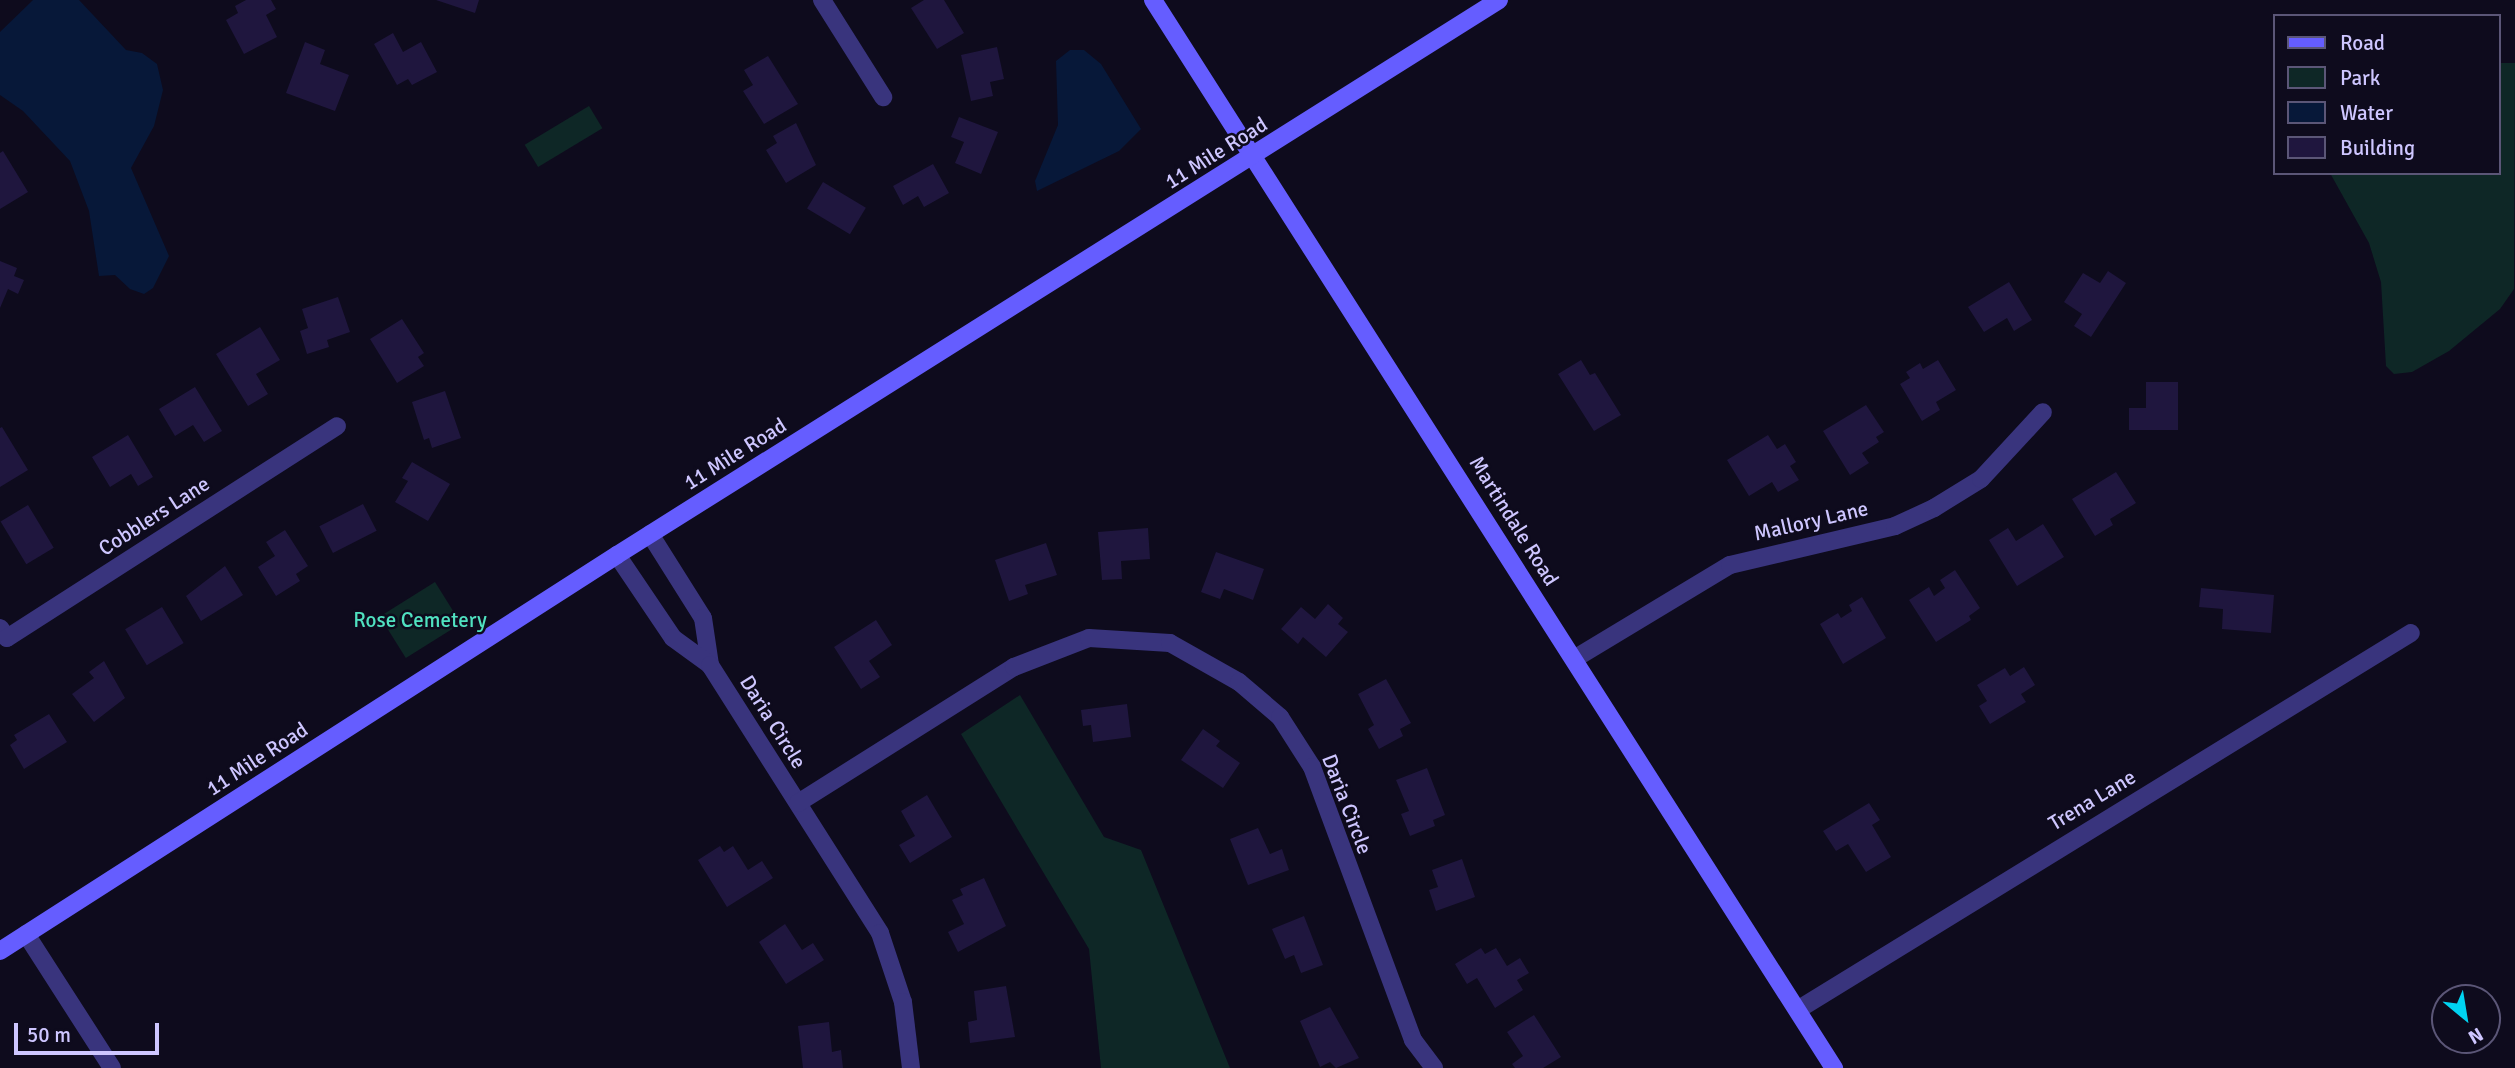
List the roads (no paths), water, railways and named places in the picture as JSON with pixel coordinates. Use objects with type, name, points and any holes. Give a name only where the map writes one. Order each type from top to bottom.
[{"type":"street","points":[[822,0],[883,97]]},
{"type":"street","name":"Martindale Road","points":[[1153,0],[1799,1009],[1834,1068]]},
{"type":"street","name":"11 Mile Road","points":[[0,951],[650,534],[1253,158],[1499,0]]},
{"type":"street","name":"Mallory Lane","points":[[1574,659],[1730,565],[1895,526],[1934,508],[1981,479],[2043,412]]},
{"type":"street","name":"Cobblers Lane","points":[[0,628],[7,638],[337,426]]},
{"type":"street","name":"Daria Circle","points":[[650,534],[703,618],[710,665]]},
{"type":"street","name":"Daria Circle","points":[[617,555],[673,638],[710,665],[889,953],[903,1002],[911,1068]]},
{"type":"street","name":"Trena Lane","points":[[1799,1009],[2410,633]]},
{"type":"street","name":"Daria Circle","points":[[798,803],[1014,667],[1089,638],[1170,643],[1239,682],[1280,718],[1312,767],[1413,1040],[1434,1068]]},
{"type":"street","points":[[26,934],[112,1068]]},
{"type":"water","points":[[33,0],[79,0],[126,50],[142,53],[157,64],[163,90],[154,126],[131,168],[169,256],[153,288],[144,294],[130,289],[115,275],[99,276],[89,211],[70,161],[23,111],[0,95],[0,32]]},
{"type":"water","points":[[1070,50],[1084,50],[1101,64],[1141,129],[1119,151],[1037,191],[1035,181],[1058,125],[1056,61]]},
{"type":"park label","name":"Rose Cemetery","points":[[420,620]]}]
